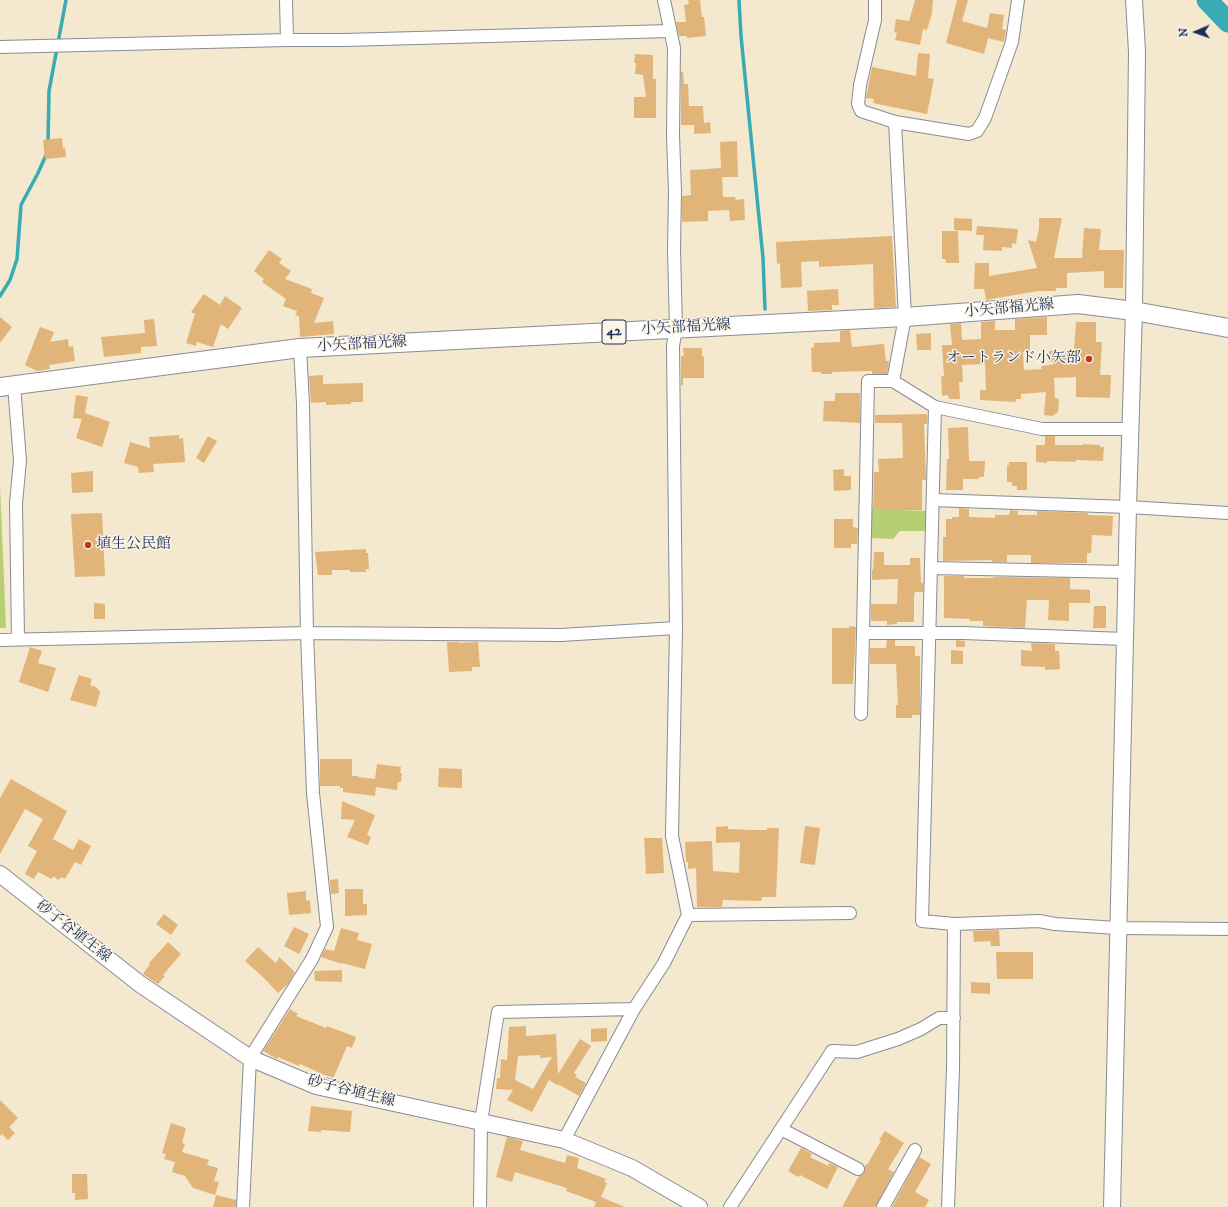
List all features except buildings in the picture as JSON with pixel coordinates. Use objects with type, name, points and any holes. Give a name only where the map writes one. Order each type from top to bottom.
[{"type":"main road","name":"小矢部福光線","points":[[7,386],[300,348],[905,317],[1078,304],[1134,311],[1228,328]]},
{"type":"street","points":[[286,0],[287,40]]},
{"type":"street","points":[[564,1140],[634,1009],[664,963],[688,915],[672,836],[676,628],[673,346],[676,328],[673,135],[674,48],[664,0]]},
{"type":"street","points":[[875,0],[875,20],[860,85],[858,104],[861,111],[895,122],[969,134],[978,131],[985,118],[1012,42],[1018,0]]},
{"type":"street","points":[[1112,1207],[1124,638],[1134,311],[1137,52],[1134,0]]},
{"type":"street","points":[[0,47],[344,40],[670,31]]},
{"type":"street","points":[[893,381],[905,317],[895,122]]},
{"type":"street","points":[[243,1207],[250,1058],[312,959],[327,927],[313,793],[307,633],[303,404],[300,348]]},
{"type":"street","points":[[861,714],[864,633],[868,381],[893,381],[935,407],[1042,429],[1131,429]]},
{"type":"street","points":[[7,386],[20,461],[16,503],[18,639]]},
{"type":"street","points":[[935,407],[922,922],[954,924],[1039,921],[1055,924],[1117,928],[1228,929]]},
{"type":"street","points":[[933,500],[1128,507],[1228,513]]},
{"type":"street","points":[[931,568],[1126,572]]},
{"type":"street","points":[[0,640],[307,633],[561,635],[676,628]]},
{"type":"street","points":[[864,633],[929,633],[1124,638]]},
{"type":"street","name":"砂子谷埴生線","points":[[0,874],[140,984],[250,1058],[316,1086],[564,1140],[632,1168],[699,1207]]},
{"type":"street","points":[[688,915],[850,914]]},
{"type":"street","points":[[948,1207],[953,1069],[954,924]]},
{"type":"street","points":[[480,1207],[481,1122],[498,1012],[634,1009]]},
{"type":"street","points":[[730,1207],[832,1052],[857,1052],[898,1039],[921,1029],[939,1018],[954,1018]]},
{"type":"street","points":[[781,1129],[858,1169]]},
{"type":"street","points":[[883,1207],[915,1150]]},
{"type":"green space","points":[[0,484],[6,628],[0,628]]},
{"type":"green space","points":[[872,509],[928,511],[927,531],[900,531],[893,539],[871,538]]},
{"type":"waterway","points":[[48,143],[49,91],[66,0]]},
{"type":"waterway","points":[[739,0],[741,36],[763,258],[765,309]]},
{"type":"waterway","points":[[1207,0],[1228,22]]},
{"type":"waterway","points":[[0,296],[10,280],[17,259],[21,205],[47,153]]},
{"type":"place","name":"オートランド小矢部","points":[[1089,359]]},
{"type":"place","name":"埴生公民館","points":[[88,545]]}]
